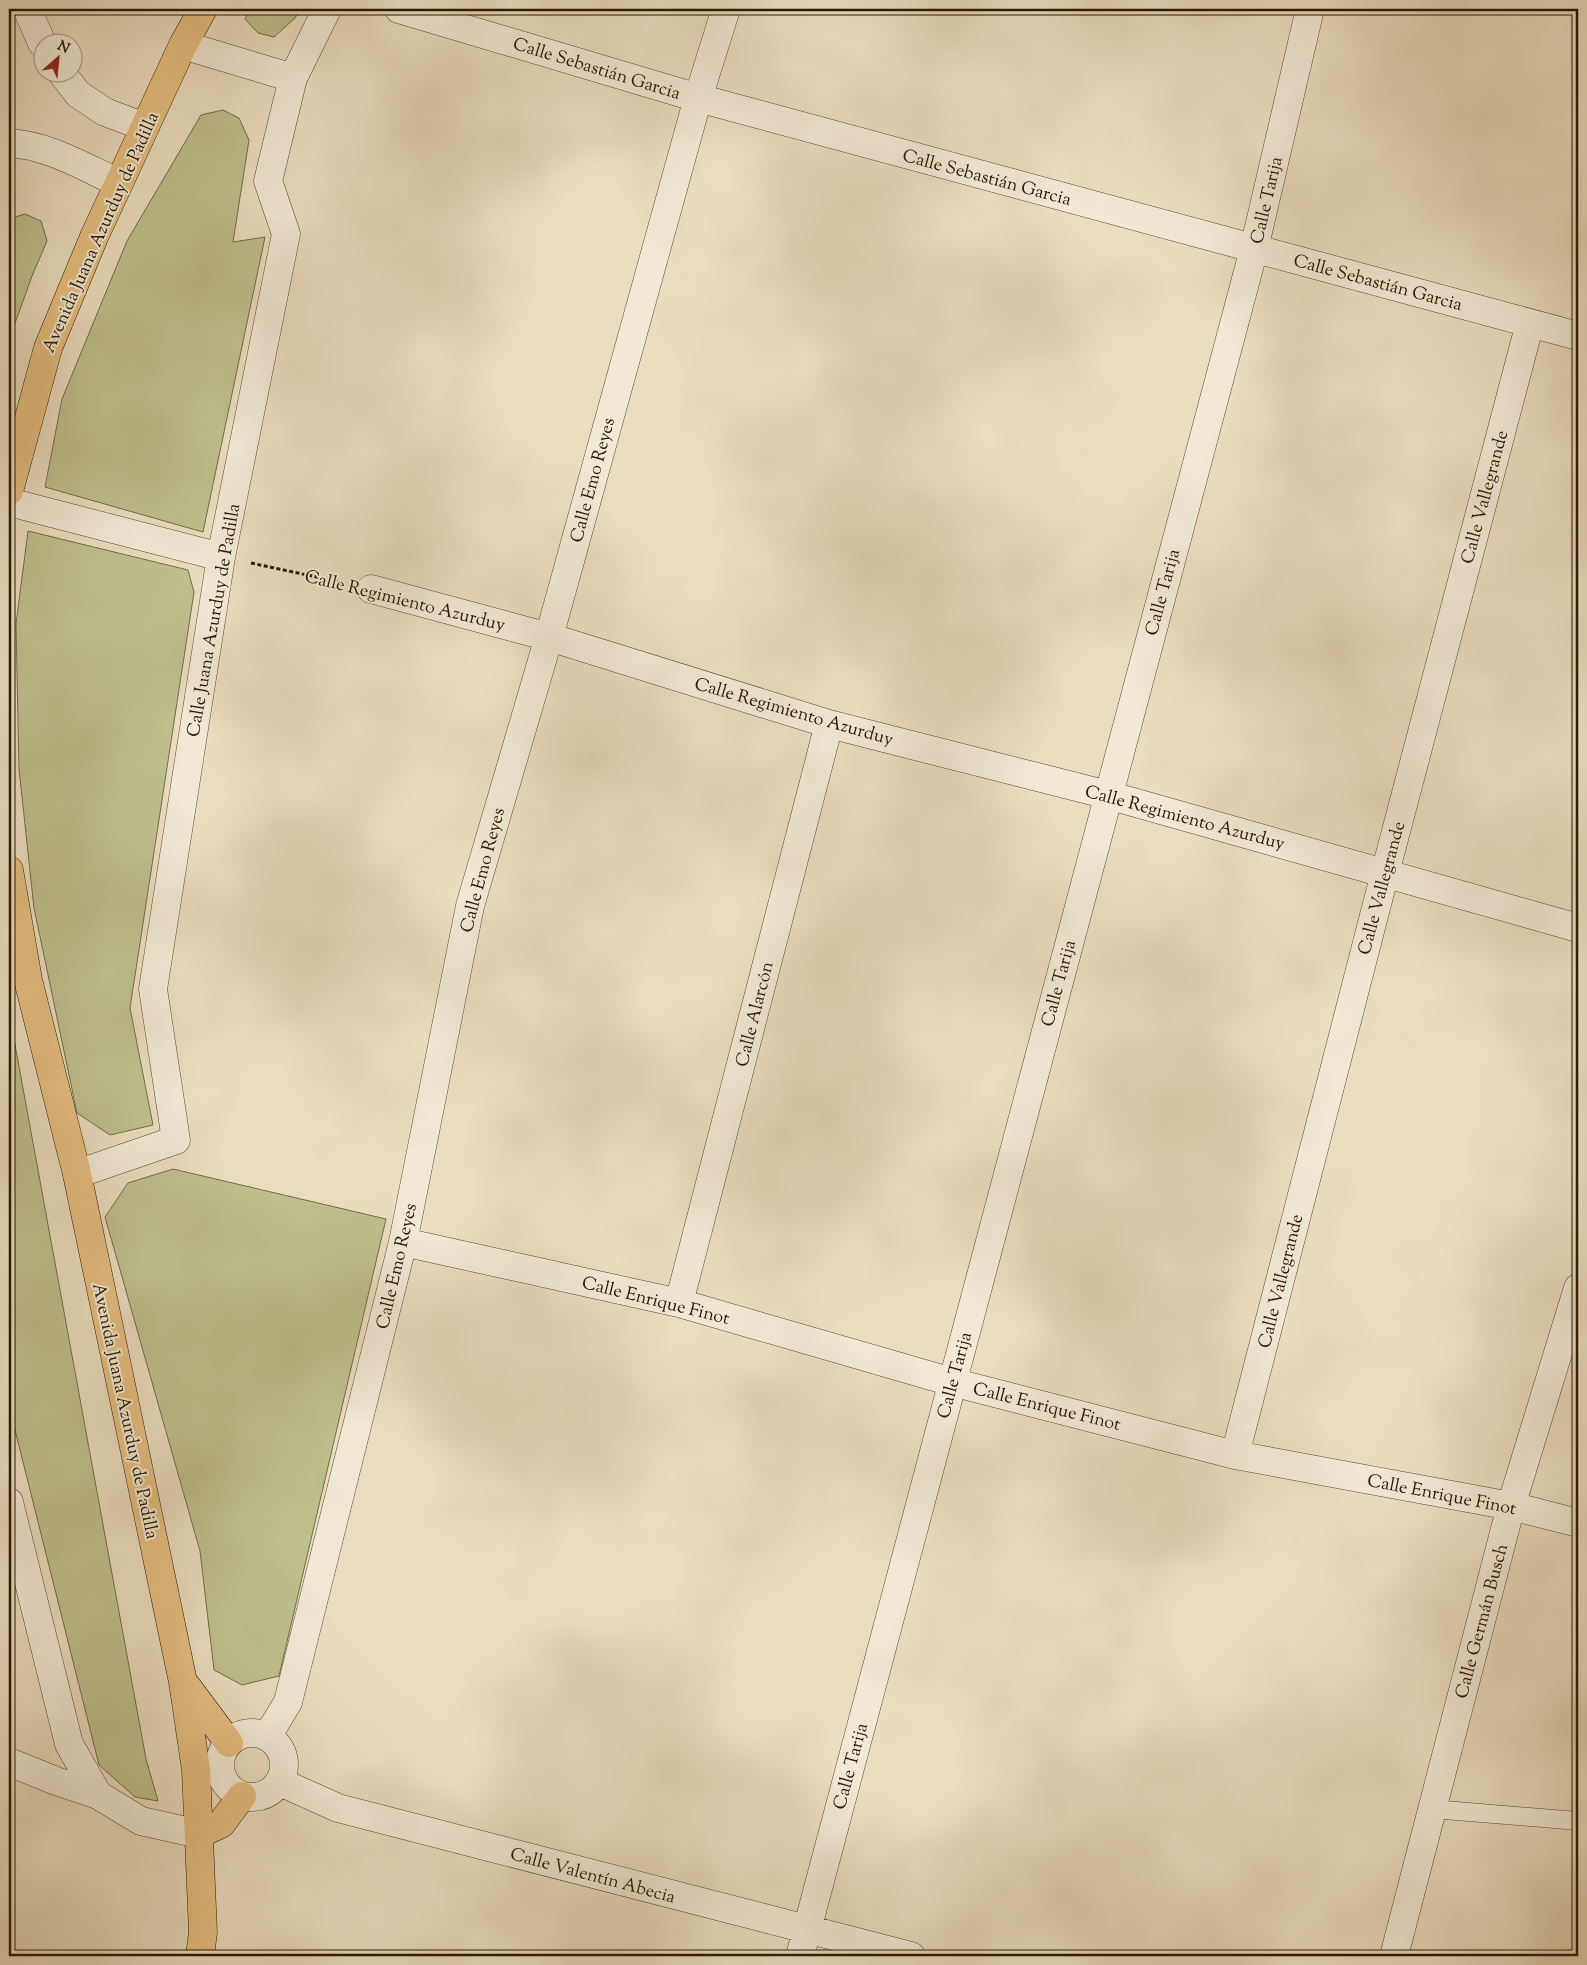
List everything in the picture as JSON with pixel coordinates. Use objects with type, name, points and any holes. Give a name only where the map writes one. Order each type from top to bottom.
[{"type":"main road","name":"Avenida Juana Azurduy de Padilla","points":[[9,491],[48,348],[94,237],[183,45],[203,9]]},
{"type":"main road","name":"Avenida Juana Azurduy de Padilla","points":[[9,870],[28,980],[77,1174],[183,1682],[196,1770],[203,1932],[200,1956]]},
{"type":"main road","points":[[183,1682],[229,1743]]},
{"type":"main road","points":[[199,1834],[221,1824],[242,1796]]},
{"type":"street","points":[[27,9],[37,32]]},
{"type":"street","name":"Calle Juana Azurduy de Padilla","points":[[77,1174],[176,1140],[153,989],[221,557],[286,234],[268,181],[293,78],[327,9]]},
{"type":"street","name":"Calle Sebastián Garcia","points":[[399,9],[698,98],[1530,323],[1577,330]]},
{"type":"street","name":"Calle Emo Reyes","points":[[267,1737],[288,1702],[403,1242],[470,906],[549,637],[698,98],[726,9]]},
{"type":"street","name":"Calle Tarija","points":[[803,1943],[1254,249],[1310,9]]},
{"type":"street","points":[[183,45],[293,78]]},
{"type":"street","points":[[69,82],[78,94],[105,112],[145,127]]},
{"type":"street","points":[[9,143],[53,152],[119,183]]},
{"type":"street","name":"Calle Vallegrande","points":[[1235,1455],[1385,873],[1530,323]]},
{"type":"street","points":[[9,502],[221,557]]},
{"type":"street","name":"Calle Regimiento Azurduy","points":[[371,589],[549,637],[829,724],[1108,795],[1578,928]]},
{"type":"street","name":"Calle Alarcón","points":[[679,1304],[829,724]]},
{"type":"street","name":"Calle Enrique Finot","points":[[403,1242],[679,1304],[952,1382],[1235,1455],[1512,1506],[1578,1523]]},
{"type":"street","name":"Calle Germán Busch","points":[[1394,1956],[1512,1506],[1578,1288]]},
{"type":"street","points":[[9,1502],[69,1744],[98,1795]]},
{"type":"street","points":[[247,1733],[258,1733],[267,1737],[281,1751],[284,1772],[280,1782],[263,1796],[242,1796],[232,1790],[225,1782],[220,1762],[223,1751],[229,1743],[247,1733]]},
{"type":"street","points":[[9,1762],[98,1795],[141,1821],[199,1834]]},
{"type":"street","name":"Calle Valentín Abecia","points":[[280,1782],[338,1808],[803,1943],[911,1956]]},
{"type":"lane","points":[[1432,1809],[1578,1821]]},
{"type":"path","name":"Calle Regimiento Azurduy","points":[[221,557],[371,589]]},
{"type":"green space","points":[[250,9],[300,9],[295,18],[274,37],[258,33],[245,19]]},
{"type":"green space","points":[[223,110],[239,118],[249,140],[233,242],[265,237],[203,532],[45,487],[62,399],[127,241],[201,115]]},
{"type":"green space","points":[[25,214],[41,221],[47,241],[9,340],[9,219]]},
{"type":"green space","points":[[28,531],[188,570],[194,592],[130,1008],[153,1125],[110,1135],[77,1113],[34,908],[19,769],[16,624]]},
{"type":"green space","points":[[9,1012],[146,1759],[158,1801],[135,1797],[99,1765],[9,1406]]},
{"type":"green space","points":[[173,1169],[386,1219],[279,1676],[242,1685],[214,1670],[200,1551],[105,1217],[128,1183]]}]
